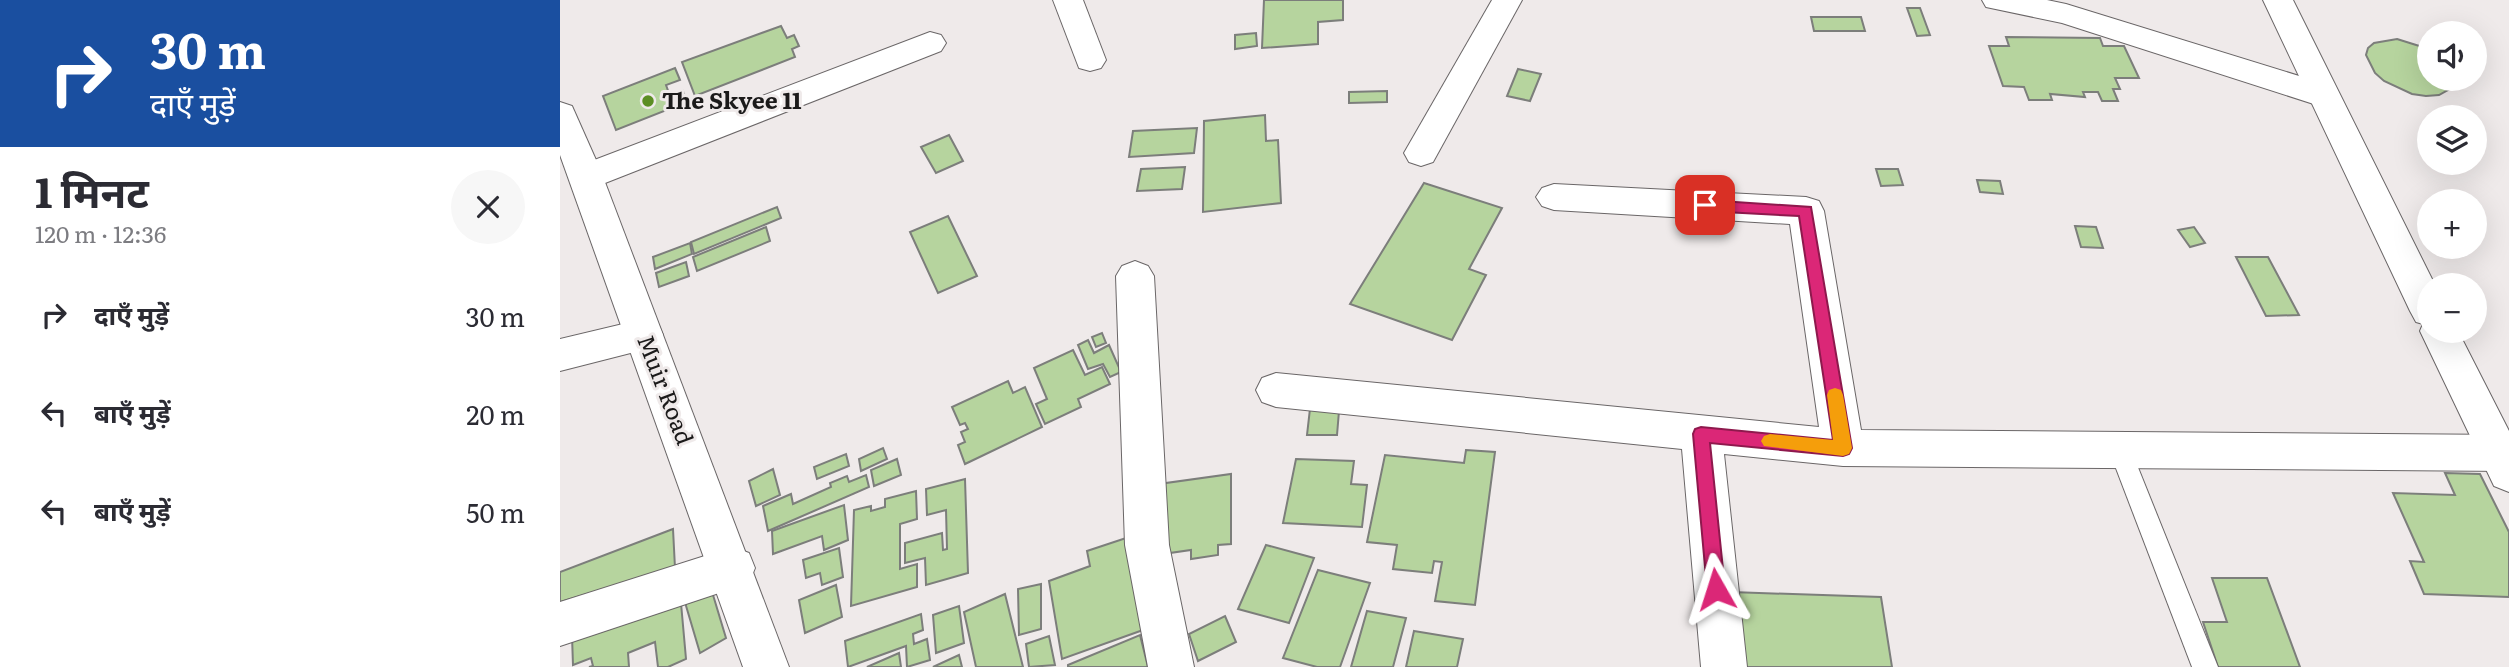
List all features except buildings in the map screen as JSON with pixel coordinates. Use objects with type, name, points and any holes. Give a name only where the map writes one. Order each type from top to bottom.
[{"type":"street","points":[[1068,0],[1090,60]]},
{"type":"street","points":[[1421,153],[1507,0]]},
{"type":"street","points":[[1997,0],[2066,14],[2323,95]]},
{"type":"street","points":[[2278,0],[2417,287]]},
{"type":"street","points":[[587,176],[930,43]]},
{"type":"street","name":"Muir Road","points":[[560,114],[587,176],[733,568],[766,667]]},
{"type":"street","points":[[1554,197],[1806,211],[1843,448]]},
{"type":"street","points":[[1135,276],[1147,545],[1171,667]]},
{"type":"street","points":[[560,355],[644,335]]},
{"type":"street","points":[[1276,390],[1843,448],[2120,450],[2506,459],[2445,343]]},
{"type":"street","points":[[1701,434],[1724,667]]},
{"type":"street","points":[[560,624],[733,568]]},
{"type":"lane","points":[[2120,450],[2205,667]]},
{"type":"slow traffic","points":[[1770,441],[1843,448],[1835,395]]},
{"type":"place","name":"The Skyee 11","points":[[648,101]]},
{"type":"route","points":[[1705,205],[1806,211],[1843,448],[1701,434],[1716,589]]}]
